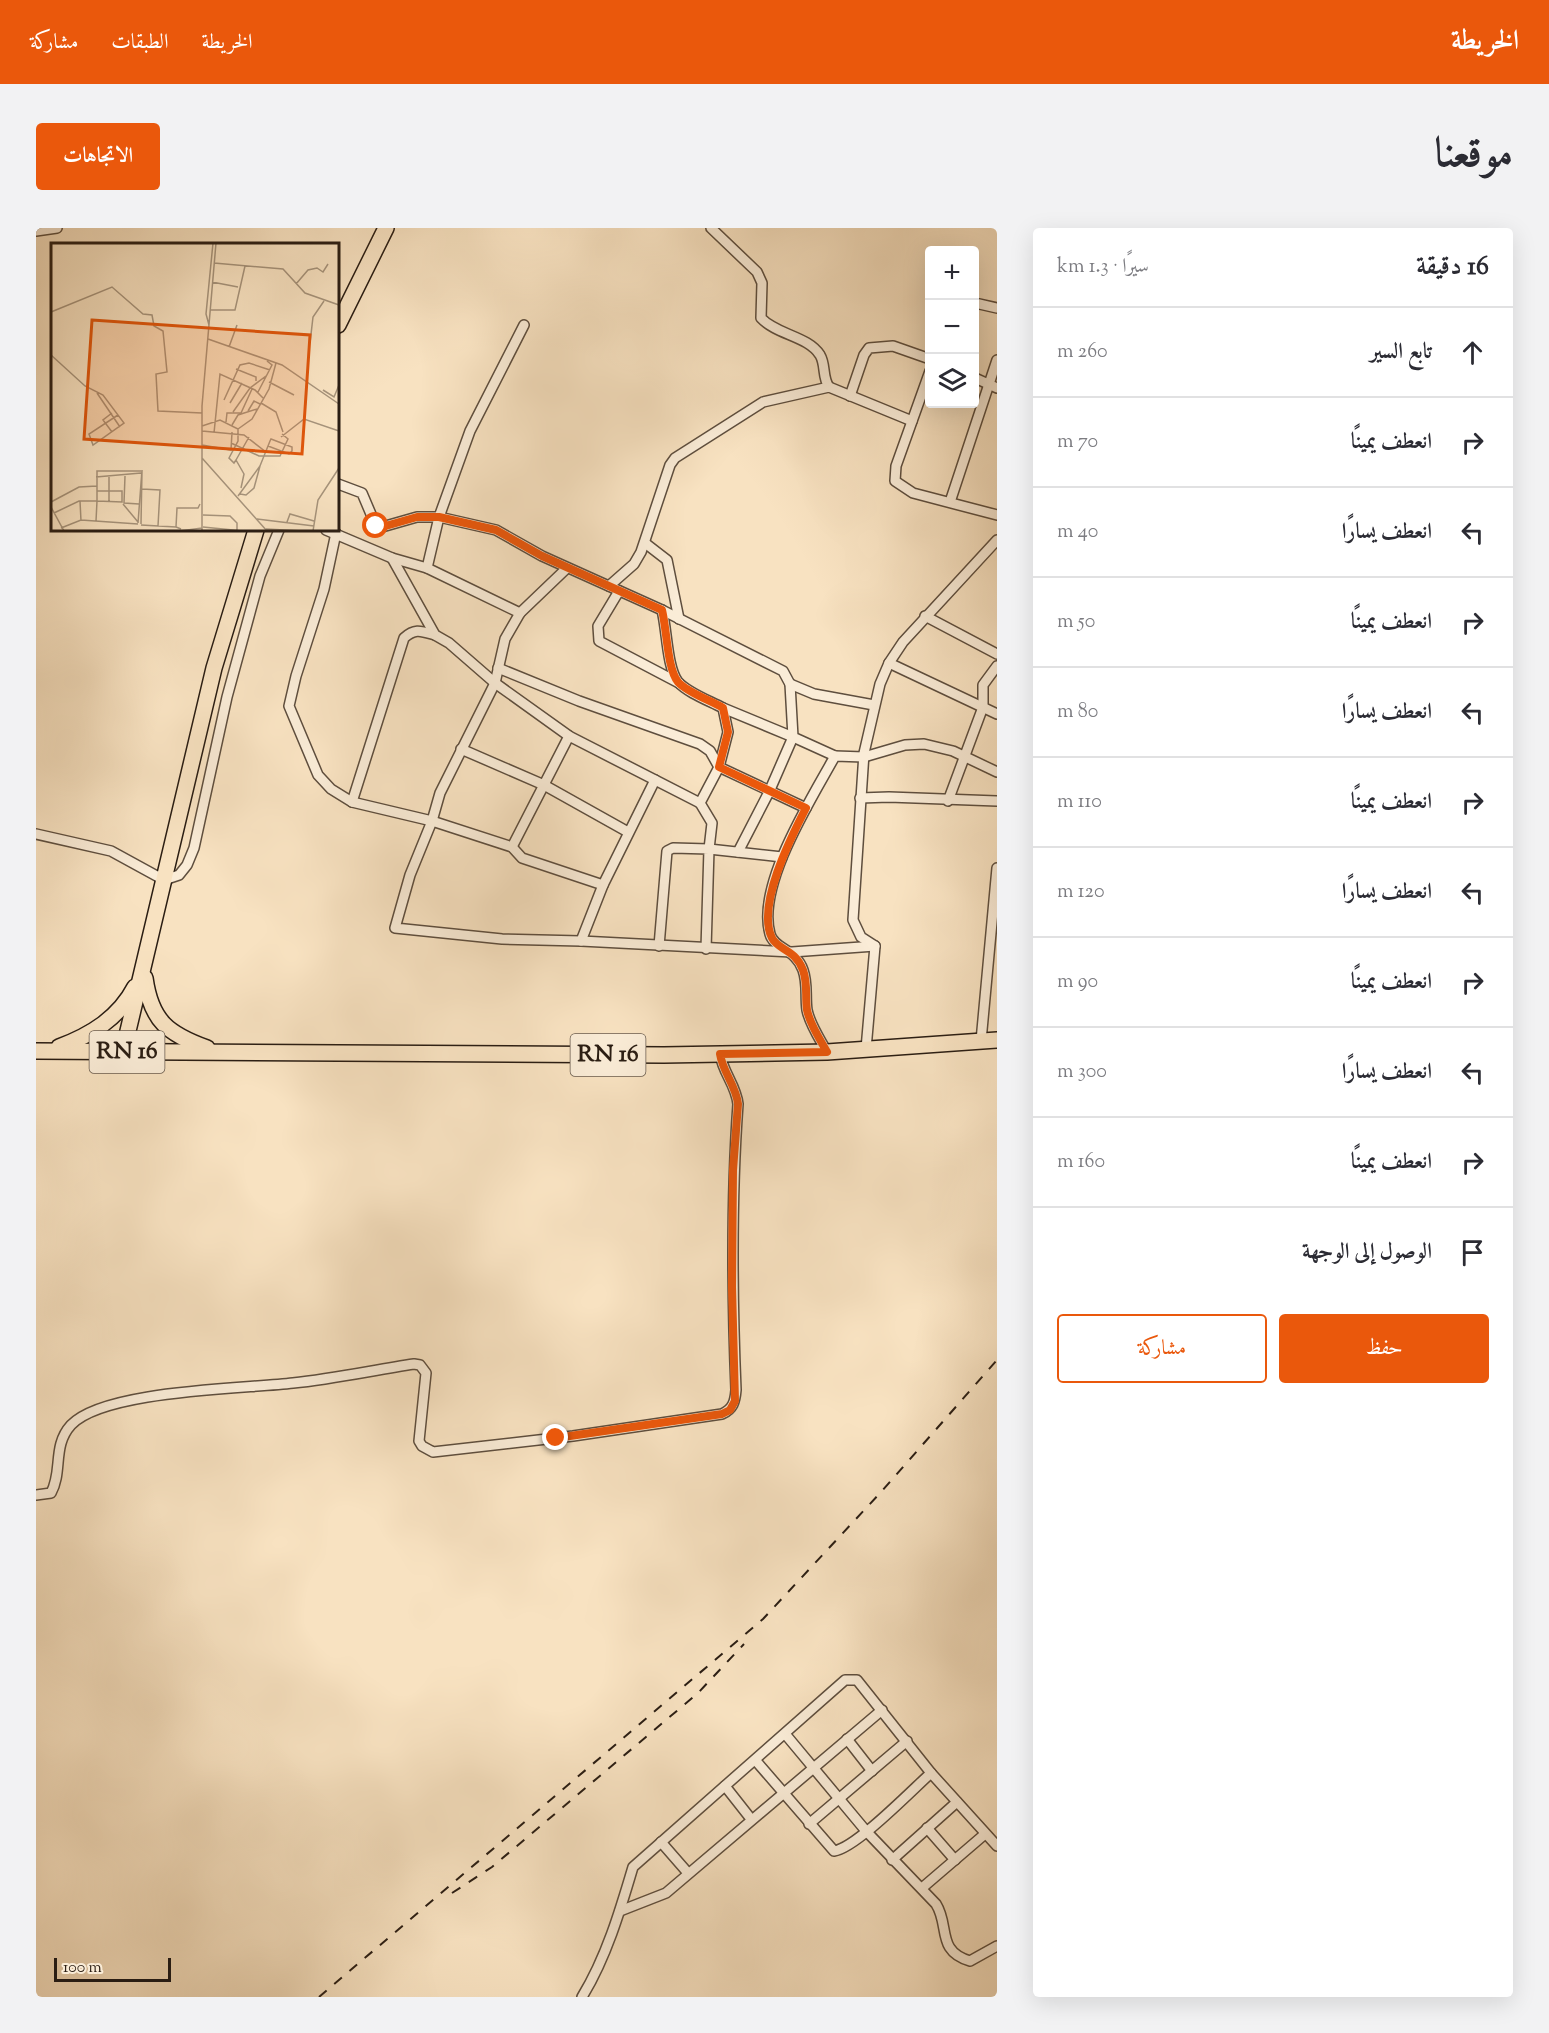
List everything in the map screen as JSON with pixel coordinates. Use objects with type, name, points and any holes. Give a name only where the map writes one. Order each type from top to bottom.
[{"type":"main road","points":[[339,323],[386,228]]},
{"type":"main road","points":[[123,1052],[217,657],[256,531]]},
{"type":"main road","points":[[44,1051],[77,1040],[104,1024],[129,998],[143,971]]},
{"type":"main road","points":[[143,971],[149,1002],[163,1025],[181,1038],[218,1053]]},
{"type":"main road","name":"RN 16","points":[[44,1051],[720,1054],[827,1052],[997,1040]]},
{"type":"street","points":[[36,231],[57,228]]},
{"type":"street","points":[[711,228],[757,272],[762,283],[761,318],[767,324],[811,346],[819,354],[829,387]]},
{"type":"street","points":[[979,304],[997,309]]},
{"type":"street","points":[[427,568],[439,517],[470,431],[524,325]]},
{"type":"street","points":[[850,396],[864,355],[869,348],[893,346],[925,357]]},
{"type":"street","points":[[950,502],[993,386],[997,360]]},
{"type":"street","points":[[979,380],[993,386]]},
{"type":"street","points":[[925,385],[896,466],[895,481],[913,493],[997,515]]},
{"type":"street","points":[[912,421],[829,387],[763,402],[675,458],[670,465],[645,543],[634,564],[614,588],[598,626],[599,641],[723,708],[835,756],[864,756],[905,745],[924,744],[965,757],[997,772]]},
{"type":"street","points":[[339,484],[362,493],[376,526],[382,527],[417,517],[439,517],[496,530],[567,568],[662,610],[783,671],[790,684],[793,737],[770,792],[738,852]]},
{"type":"street","points":[[36,834],[111,851],[164,880],[179,875],[187,865],[194,848],[227,697],[260,576],[279,531]]},
{"type":"street","points":[[329,531],[392,558],[427,568],[520,613]]},
{"type":"street","points":[[336,533],[324,589],[296,676],[289,706],[318,775],[331,789],[352,802],[432,821],[512,847],[522,858],[603,885]]},
{"type":"street","points":[[875,946],[861,937],[853,920],[864,756],[874,705],[889,663],[925,616],[952,591],[997,540]]},
{"type":"street","points":[[645,543],[667,560],[679,619]]},
{"type":"street","points":[[392,558],[435,635]]},
{"type":"street","points":[[567,568],[520,613],[505,639],[495,683],[440,793],[432,821],[410,875],[395,928],[502,939],[581,940],[706,949],[792,952],[875,946]]},
{"type":"street","points":[[662,610],[668,634],[669,662],[679,683]]},
{"type":"street","points":[[925,616],[997,654]]},
{"type":"street","points":[[352,802],[404,638],[411,632],[419,630],[435,635],[449,643],[495,683],[569,736],[700,803],[711,823],[706,949]]},
{"type":"street","points":[[889,663],[997,714]]},
{"type":"street","points":[[948,801],[983,707],[982,688],[997,666]]},
{"type":"street","points":[[498,668],[579,701],[700,744],[710,751],[719,767],[806,808]]},
{"type":"street","points":[[790,684],[814,694],[874,705]]},
{"type":"street","points":[[700,803],[719,767],[728,732],[723,708]]},
{"type":"street","points":[[512,847],[569,736]]},
{"type":"street","points":[[461,749],[544,785],[628,832]]},
{"type":"street","points":[[827,1052],[812,1025],[807,1010],[807,984],[802,966],[792,952],[773,942],[769,932],[769,903],[782,857],[835,756]]},
{"type":"street","points":[[581,940],[603,885],[656,780]]},
{"type":"street","points":[[860,798],[997,801]]},
{"type":"street","points":[[659,946],[667,851],[673,848],[709,849],[782,857]]},
{"type":"street","points":[[981,1041],[997,867]]},
{"type":"street","points":[[866,1049],[875,946]]},
{"type":"street","points":[[36,1494],[51,1494],[55,1485],[60,1440],[85,1414],[141,1399],[293,1383],[414,1364],[420,1365],[426,1373],[419,1441],[422,1446],[433,1452],[573,1436],[722,1414],[730,1410],[735,1401],[736,1390],[732,1287],[733,1170],[738,1104],[737,1094],[722,1067],[720,1054]]},
{"type":"street","points":[[582,1997],[598,1966],[620,1911],[633,1867],[786,1735],[845,1680],[852,1678],[857,1680],[931,1773],[997,1846]]},
{"type":"street","points":[[620,1911],[660,1897],[882,1710]]},
{"type":"street","points":[[786,1735],[866,1831],[922,1888],[941,1912],[944,1937],[956,1954],[970,1961],[997,1946]]},
{"type":"street","points":[[847,1739],[872,1771]]},
{"type":"street","points":[[810,1824],[907,1741]]},
{"type":"street","points":[[756,1761],[834,1851],[842,1849],[866,1831],[931,1773]]},
{"type":"street","points":[[725,1786],[751,1819]]},
{"type":"street","points":[[892,1860],[957,1802]]},
{"type":"street","points":[[927,1828],[955,1860]]},
{"type":"street","points":[[922,1888],[985,1834]]},
{"type":"street","points":[[661,1842],[688,1873]]},
{"type":"railway","points":[[319,1997],[763,1619],[881,1492],[997,1360]]},
{"type":"railway","points":[[452,1893],[492,1867],[698,1693],[744,1644]]},
{"type":"route","points":[[376,526],[382,527],[417,517],[439,517],[496,530],[542,556],[662,610],[668,634],[669,662],[679,683],[723,708],[728,732],[719,767],[806,808],[782,857],[769,903],[769,932],[773,942],[792,952],[802,966],[807,984],[807,1010],[812,1025],[827,1052],[720,1054],[722,1067],[734,1087],[738,1104],[733,1170],[732,1287],[735,1401],[730,1410],[722,1414],[556,1438]]}]
